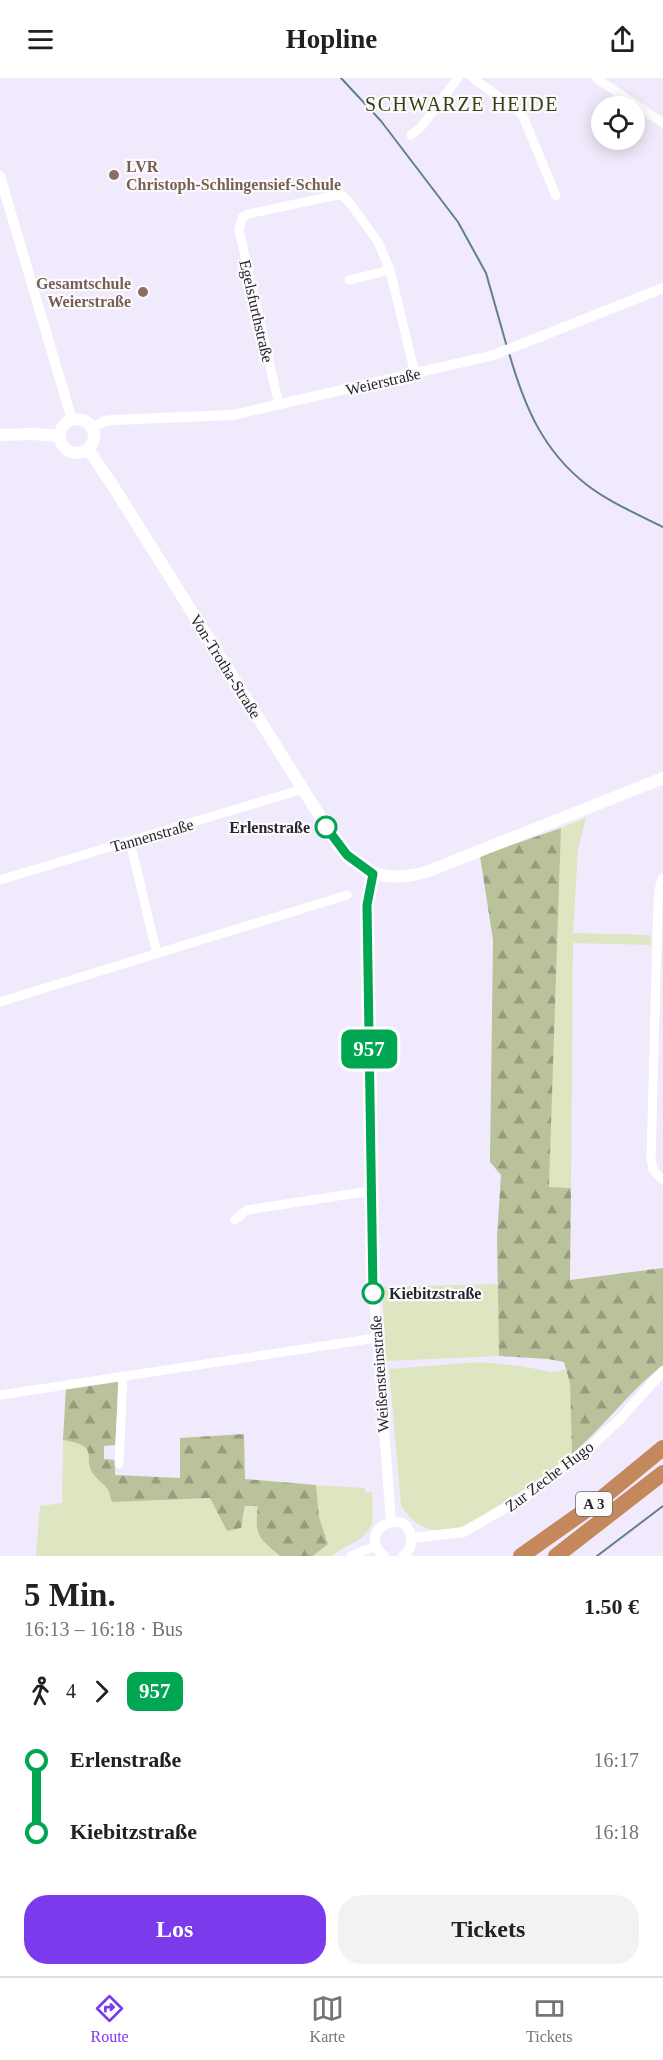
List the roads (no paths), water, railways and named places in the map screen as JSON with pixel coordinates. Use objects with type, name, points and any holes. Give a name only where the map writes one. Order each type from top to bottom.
[{"type":"highway","name":"A 3","points":[[521,1556],[596,1503],[663,1448]]},
{"type":"highway","name":"A 3","points":[[556,1556],[663,1473]]},
{"type":"main road","points":[[72,420],[85,420],[93,427],[95,439],[88,449],[79,453],[69,451],[62,444],[60,436],[63,426],[72,420]]},
{"type":"main road","points":[[0,435],[60,436]]},
{"type":"main road","name":"Von-Trotha-Straße","points":[[88,449],[342,850],[373,874]]},
{"type":"main road","points":[[373,874],[408,876],[429,871],[663,778]]},
{"type":"street","points":[[411,135],[420,128],[458,78]]},
{"type":"street","points":[[473,78],[522,114],[556,196]]},
{"type":"street","points":[[596,78],[663,123]]},
{"type":"street","points":[[0,176],[72,420]]},
{"type":"street","name":"Egelsfurthstraße","points":[[279,405],[239,230],[242,218],[248,214],[338,195],[343,196],[378,242],[390,270]]},
{"type":"street","points":[[349,280],[390,270],[415,374]]},
{"type":"street","name":"Weierstraße","points":[[93,427],[105,421],[114,420],[233,415],[495,355],[663,288]]},
{"type":"street","name":"Tannenstraße","points":[[0,880],[303,789]]},
{"type":"street","points":[[130,842],[157,954]]},
{"type":"street","name":"Weißensteinstraße","points":[[373,874],[367,905],[371,1254],[391,1522]]},
{"type":"street","points":[[663,878],[658,902],[651,1158],[653,1170],[663,1180]]},
{"type":"street","points":[[0,1002],[347,895]]},
{"type":"street","points":[[235,1220],[247,1210],[370,1191]]},
{"type":"street","points":[[0,1395],[376,1338]]},
{"type":"street","name":"Zur Zeche Hugo","points":[[412,1539],[464,1532],[527,1495],[592,1445],[631,1407],[663,1371]]},
{"type":"street","points":[[119,1464],[123,1376]]},
{"type":"street","points":[[384,1556],[376,1546],[378,1530],[381,1526],[397,1522],[407,1528],[412,1539],[409,1550],[402,1556]]},
{"type":"street","points":[[351,1556],[376,1546]]},
{"type":"waterway","points":[[341,78],[381,121],[458,222],[486,273],[507,347]]},
{"type":"waterway","points":[[509,353],[528,408],[546,442],[558,457],[587,485],[624,508],[663,527]]},
{"type":"waterway","points":[[597,1556],[663,1506]]},
{"type":"place","name":"LVR Christoph-Schlingensief-Schule","points":[[114,175]]},
{"type":"place","name":"Gesamtschule Weierstraße","points":[[143,292]]},
{"type":"place","name":"Erlenstraße","points":[[326,827]]},
{"type":"place","name":"Kiebitzstraße","points":[[373,1293]]},
{"type":"district","name":"SCHWARZE HEIDE","points":[[462,104]]}]
